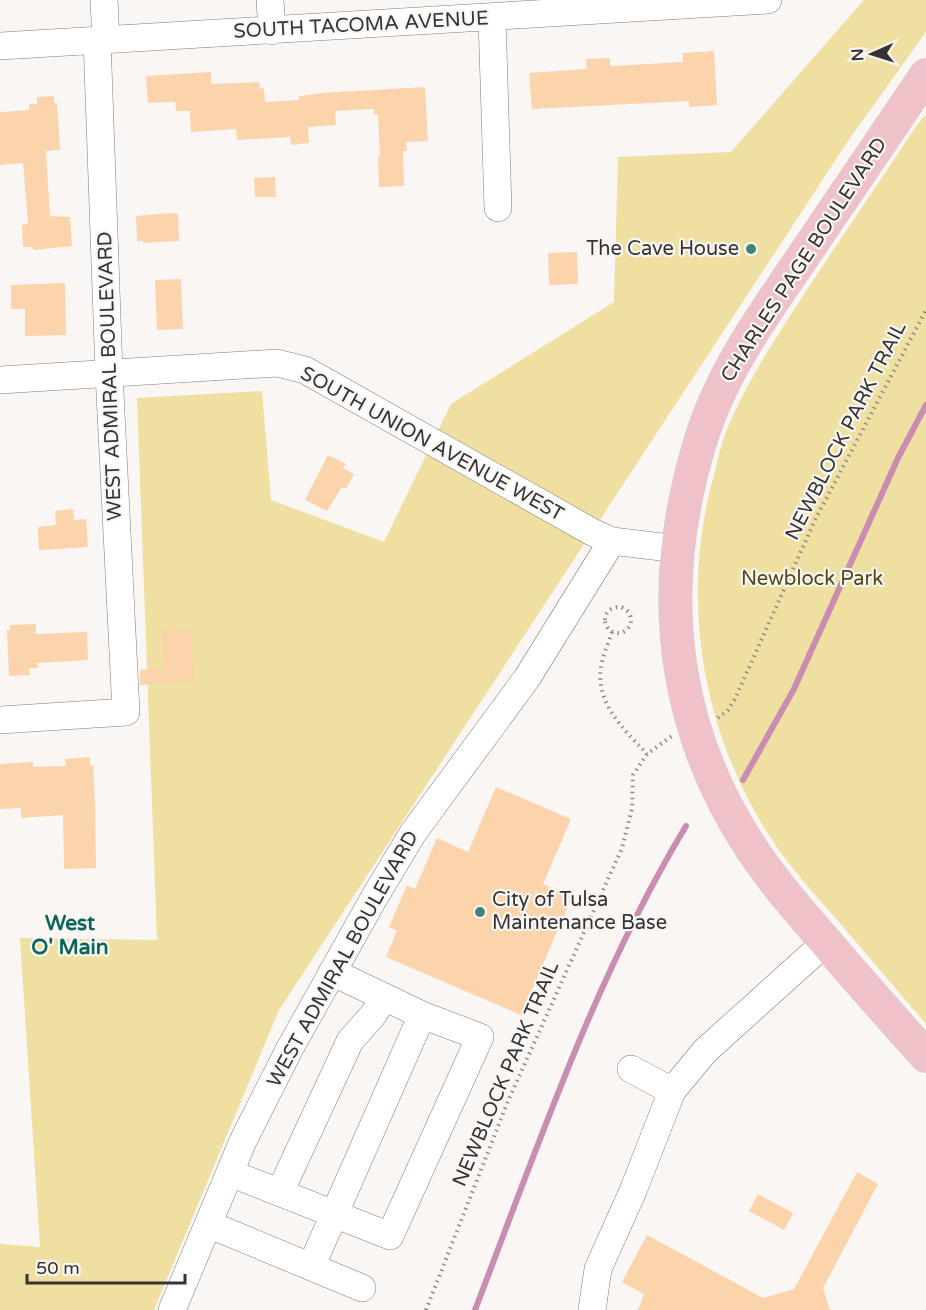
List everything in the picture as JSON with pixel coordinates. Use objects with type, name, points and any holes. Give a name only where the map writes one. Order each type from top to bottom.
[{"type":"main road","name":"CHARLES PAGE BOULEVARD","points":[[926,75],[784,285],[720,391],[704,428],[683,511],[674,593],[675,634],[686,700],[715,783],[750,847],[795,907],[926,1056]]},
{"type":"street","name":"WEST ADMIRAL BOULEVARD","points":[[0,720],[126,712],[109,373],[101,40],[104,0]]},
{"type":"street","points":[[270,0],[272,31]]},
{"type":"street","name":"SOUTH TACOMA AVENUE","points":[[0,46],[272,31],[433,10],[492,18],[601,5],[768,0]]},
{"type":"street","points":[[492,18],[498,208]]},
{"type":"street","name":"SOUTH UNION AVENUE WEST","points":[[0,380],[268,363],[304,370],[592,532],[612,541],[678,549]]},
{"type":"street","name":"WEST ADMIRAL BOULEVARD","points":[[172,1310],[230,1173],[290,1048],[332,972],[413,833],[527,678],[612,541]]},
{"type":"street","points":[[592,1310],[598,1269],[633,1191],[672,1091],[705,1051],[826,942]]},
{"type":"street","points":[[230,1173],[390,1236],[480,1037],[422,1015],[332,972]]},
{"type":"street","points":[[280,1192],[350,1041],[373,1015],[384,998]]},
{"type":"street","points":[[311,1267],[422,1015]]},
{"type":"street","points":[[631,1069],[672,1091]]},
{"type":"street","points":[[208,1224],[362,1288]]},
{"type":"path","name":"NEWBLOCK PARK TRAIL","points":[[710,722],[728,710],[735,699],[815,520],[926,310]]},
{"type":"path","points":[[614,607],[625,609],[629,613],[630,625],[622,633],[612,632],[607,627],[606,615],[614,607]]},
{"type":"path","points":[[612,632],[602,662],[602,694],[612,715],[647,754]]},
{"type":"path","name":"NEWBLOCK PARK TRAIL","points":[[426,1310],[508,1101],[622,848],[632,809],[633,775],[647,754],[663,741],[679,733]]},
{"type":"green space","points":[[864,0],[926,0],[926,32],[848,141],[279,1010],[154,1310],[0,1310],[0,1244],[40,1247],[20,938],[157,940],[137,398],[262,391],[271,500],[384,542],[451,404],[614,302],[618,157],[731,152]]},
{"type":"green space","name":"Newblock Park","points":[[926,114],[926,1024],[806,885],[776,846],[751,804],[730,759],[714,713],[704,666],[699,617],[699,568],[704,519],[720,451],[743,394],[808,288]]},
{"type":"building","points":[[714,51],[717,105],[689,107],[689,101],[532,109],[529,73],[587,69],[586,59],[610,58],[610,65],[613,66],[683,62],[683,53]]},
{"type":"building","points":[[211,72],[211,84],[259,82],[260,89],[264,88],[265,102],[299,100],[299,96],[322,93],[425,87],[428,141],[406,142],[407,151],[403,151],[404,186],[379,187],[378,114],[374,115],[374,109],[335,111],[336,125],[308,127],[309,143],[291,145],[290,137],[237,140],[236,129],[191,132],[190,111],[176,111],[175,102],[148,103],[146,76]]},
{"type":"building","points":[[54,96],[54,103],[57,103],[60,150],[46,151],[50,216],[70,217],[72,246],[33,250],[33,247],[23,247],[22,225],[28,224],[23,163],[0,165],[0,112],[29,110],[29,104],[37,104],[37,97]]},
{"type":"building","points":[[275,177],[276,197],[255,197],[254,178]]},
{"type":"building","points":[[178,214],[179,241],[143,243],[143,241],[137,241],[136,216]]},
{"type":"building","points":[[577,252],[578,284],[549,285],[548,253]]},
{"type":"building","points":[[181,279],[183,329],[157,330],[155,280]]},
{"type":"building","points":[[65,283],[66,335],[25,336],[25,309],[11,309],[11,285]]},
{"type":"building","points":[[328,455],[346,464],[343,468],[354,474],[346,489],[342,487],[327,511],[305,500]]},
{"type":"building","points":[[73,509],[74,520],[86,519],[88,547],[39,550],[38,527],[56,525],[55,511]]},
{"type":"building","points":[[36,624],[36,634],[87,632],[88,660],[37,663],[38,668],[29,668],[30,675],[9,676],[7,630],[10,630],[10,625]]},
{"type":"building","points":[[191,629],[194,681],[140,685],[140,670],[164,667],[161,631]]},
{"type":"building","points":[[90,757],[90,765],[93,765],[96,868],[64,869],[63,815],[21,818],[21,808],[0,809],[0,764],[33,762],[33,767],[66,766],[65,759]]},
{"type":"building","name":"City of Tulsa Maintenance Base","points":[[496,787],[571,819],[543,884],[572,897],[521,1015],[386,957],[397,931],[389,927],[407,885],[415,889],[437,838],[468,852]]},
{"type":"building","points":[[857,1172],[878,1184],[823,1288],[830,1310],[638,1310],[644,1294],[622,1282],[647,1235],[763,1298],[794,1289]]},
{"type":"building","points":[[758,1194],[793,1213],[784,1230],[749,1211]]},
{"type":"waterway","points":[[743,780],[794,689],[898,458],[926,405]]},
{"type":"waterway","points":[[475,1310],[545,1125],[596,1002],[653,883],[686,826]]},
{"type":"place","name":"The Cave House","points":[[751,249]]},
{"type":"place","name":"City of Tulsa Maintenance Base","points":[[480,912]]},
{"type":"district","name":"West O' Main","points":[[70,935]]}]
